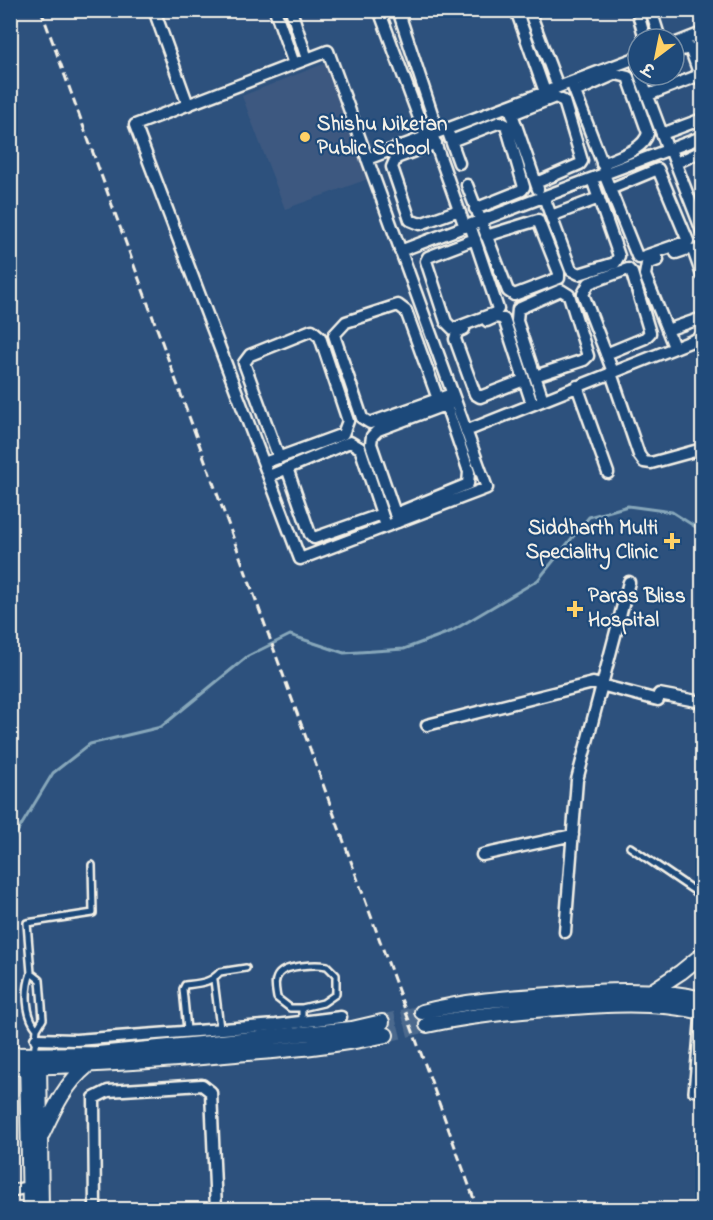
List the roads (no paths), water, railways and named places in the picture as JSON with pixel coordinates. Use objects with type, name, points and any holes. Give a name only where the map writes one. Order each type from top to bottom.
[{"type":"street","points":[[154,10],[188,105]]},
{"type":"street","points":[[275,10],[294,64]]},
{"type":"street","points":[[291,10],[307,59]]},
{"type":"street","points":[[379,10],[436,135],[451,141],[500,122],[506,125],[524,187],[475,208]]},
{"type":"street","points":[[398,10],[459,210],[472,224],[480,238],[510,293],[514,295],[559,278],[559,273],[538,220],[480,238],[428,257],[426,261],[446,322],[453,329],[495,313],[498,309],[480,238]]},
{"type":"street","points":[[516,10],[545,92]]},
{"type":"street","points":[[529,10],[558,87]]},
{"type":"street","points":[[638,10],[642,27]]},
{"type":"street","points":[[651,10],[656,27]]},
{"type":"street","points":[[699,34],[702,50]]},
{"type":"street","points":[[648,95],[701,78],[690,48],[686,49]]},
{"type":"street","points":[[328,51],[400,251],[448,400],[469,472],[468,484],[397,518],[386,526],[300,559],[135,125],[188,105],[328,51]]},
{"type":"street","points":[[574,86],[626,70]]},
{"type":"street","points":[[400,251],[592,178],[636,148],[646,139],[648,133],[628,77],[616,74],[574,86],[558,87],[511,110]]},
{"type":"street","points":[[574,86],[610,189],[639,258],[688,241],[658,169],[610,189]]},
{"type":"street","points":[[645,87],[702,231]]},
{"type":"street","points":[[367,159],[555,97],[564,101],[582,160],[580,164],[536,183]]},
{"type":"street","points":[[511,110],[536,183],[571,270],[575,273],[615,263],[618,256],[592,178]]},
{"type":"street","points":[[662,134],[702,119]]},
{"type":"street","points":[[436,135],[396,158],[392,167],[410,220],[420,224],[459,210]]},
{"type":"street","points":[[604,170],[702,137]]},
{"type":"street","points":[[451,141],[459,163]]},
{"type":"street","points":[[676,163],[702,151]]},
{"type":"street","points":[[467,185],[475,208],[472,224]]},
{"type":"street","points":[[551,216],[599,198]]},
{"type":"street","points":[[674,347],[645,275],[647,264],[688,249],[696,254],[702,275]]},
{"type":"street","points":[[606,354],[645,338],[650,333],[632,273],[628,269],[589,283],[583,294],[606,354],[639,455],[644,462],[651,463],[702,449]]},
{"type":"street","points":[[535,376],[584,360],[588,356],[569,295],[561,290],[518,309],[516,315],[535,376],[543,400]]},
{"type":"street","points":[[397,518],[487,488],[466,431],[402,307],[398,305],[346,322],[334,335],[365,422],[370,423],[448,400]]},
{"type":"street","points":[[524,380],[480,397],[475,394],[455,339],[457,332],[496,317],[504,319],[532,404]]},
{"type":"street","points":[[667,330],[702,318]]},
{"type":"street","points":[[264,463],[279,458],[343,434],[347,429],[348,421],[320,337],[312,330],[250,355],[244,363],[279,458]]},
{"type":"street","points":[[466,431],[702,337]]},
{"type":"street","points":[[577,386],[608,473]]},
{"type":"street","points":[[397,518],[371,444],[372,436],[378,430],[448,400]]},
{"type":"street","points":[[269,476],[350,442],[356,444],[360,447],[386,526]]},
{"type":"street","points":[[287,468],[310,534],[314,538],[382,514]]},
{"type":"street","points":[[565,932],[577,780],[629,582]]},
{"type":"street","points":[[427,725],[593,683],[658,697],[702,702]]},
{"type":"street","points":[[482,855],[573,835]]},
{"type":"street","points":[[649,993],[702,955]]},
{"type":"street","points":[[610,991],[684,995],[701,1007],[609,1004],[424,1019],[467,1001],[610,991]]},
{"type":"street","points":[[37,1034],[76,1040],[302,1023],[341,1017]]},
{"type":"street","points":[[10,1055],[33,1060],[87,1066],[284,1050],[360,1041],[384,1028],[352,1029],[33,1060],[10,1067]]},
{"type":"street","points":[[33,1060],[40,1139],[41,1209]]},
{"type":"street","points":[[30,1209],[33,1060]]},
{"type":"street","points":[[40,1139],[58,1101],[76,1075],[87,1066]]},
{"type":"street","points":[[94,1209],[94,1098],[108,1091],[202,1085],[211,1092],[216,1209]]},
{"type":"street","points":[[10,1191],[29,1187]]},
{"type":"lane","points":[[630,847],[702,896]]},
{"type":"lane","points":[[37,1034],[30,1020],[27,984],[31,973],[27,923],[93,913],[92,865]]},
{"type":"lane","points":[[327,966],[336,975],[336,994],[323,1003],[302,1008],[291,1008],[277,998],[275,983],[278,975],[285,970],[327,966]]},
{"type":"lane","points":[[186,1030],[183,989],[186,985],[214,980],[220,972],[246,968]]},
{"type":"lane","points":[[31,973],[40,980],[44,1019],[37,1034],[33,1060]]},
{"type":"lane","points":[[214,980],[220,1028]]},
{"type":"lane","points":[[701,1007],[692,1092],[702,1094]]},
{"type":"lane","points":[[302,1008],[302,1023]]},
{"type":"waterway","points":[[10,844],[53,773],[90,744],[161,727],[248,656],[290,635],[344,653],[404,649],[452,631],[538,580],[589,517],[628,506],[672,512],[702,531]]},
{"type":"tunnel","points":[[382,1022],[422,1012]]},
{"type":"tunnel","points":[[386,1035],[427,1025]]},
{"type":"railway","points":[[41,10],[478,1210]]},
{"type":"place","name":"Shishu Niketan Public School","points":[[305,137]]},
{"type":"place","name":"Siddharth Multi Speciality Clinic","points":[[672,541]]},
{"type":"place","name":"Paras Bliss Hospital","points":[[575,609]]}]
